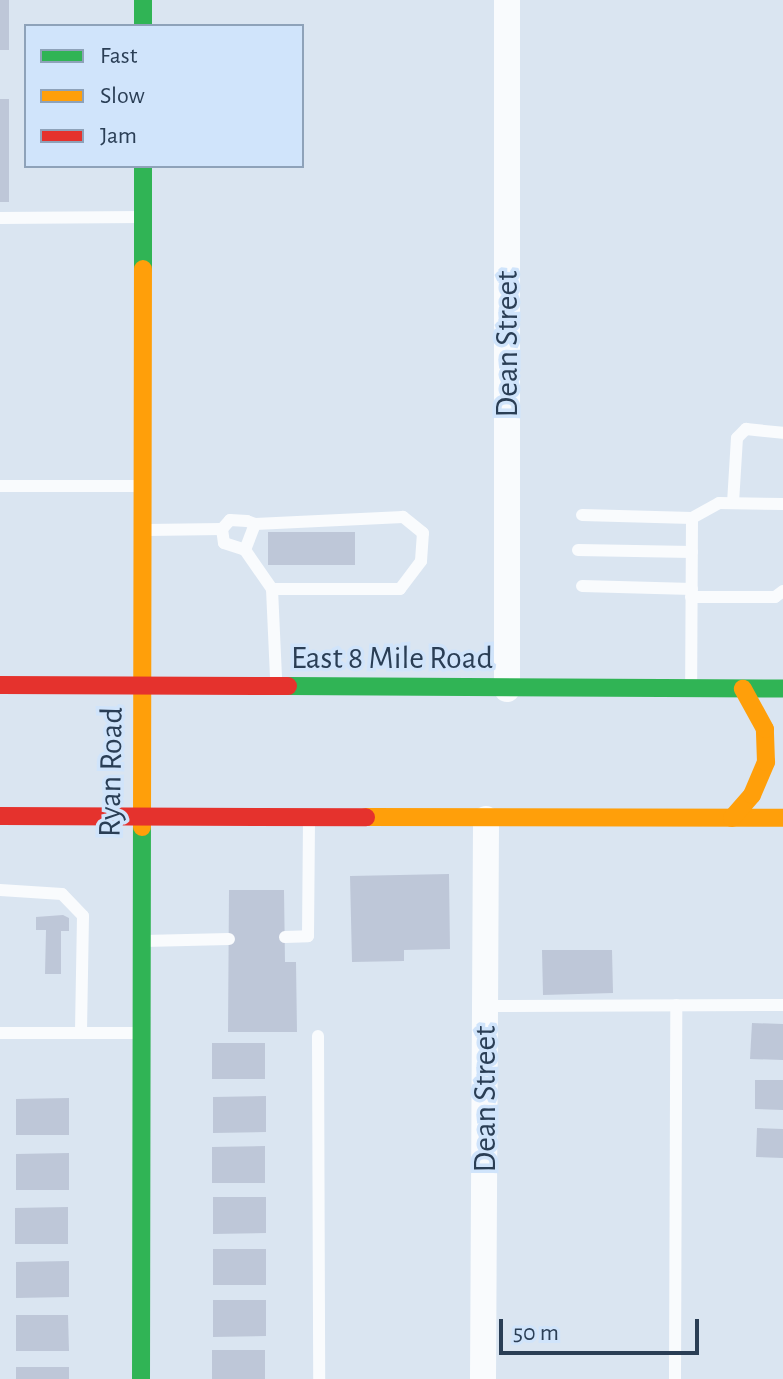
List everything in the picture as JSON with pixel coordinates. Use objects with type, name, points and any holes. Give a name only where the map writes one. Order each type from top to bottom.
[{"type":"main road","points":[[143,0],[143,24]]},
{"type":"main road","name":"Ryan Road","points":[[141,1379],[143,168]]},
{"type":"main road","name":"East 8 Mile Road","points":[[0,685],[783,689]]},
{"type":"main road","points":[[732,818],[752,795],[766,762],[765,729],[743,689]]},
{"type":"main road","points":[[0,816],[783,818]]},
{"type":"street","name":"Dean Street","points":[[507,0],[507,689]]},
{"type":"street","name":"Dean Street","points":[[483,1379],[486,819]]},
{"type":"lane","points":[[0,218],[143,217]]},
{"type":"lane","points":[[733,503],[737,438],[746,429],[783,433]]},
{"type":"lane","points":[[0,486],[144,486]]},
{"type":"lane","points":[[582,515],[692,518],[719,503],[783,504]]},
{"type":"lane","points":[[144,530],[222,529],[230,520],[255,524],[403,517],[423,533],[421,561],[400,589],[272,589]]},
{"type":"lane","points":[[691,689],[692,518]]},
{"type":"lane","points":[[245,550],[255,524]]},
{"type":"lane","points":[[222,529],[224,543],[245,550],[272,589],[276,688]]},
{"type":"lane","points":[[578,550],[692,552]]},
{"type":"lane","points":[[582,586],[775,597],[783,591]]},
{"type":"lane","points":[[285,937],[308,936],[309,818]]},
{"type":"lane","points":[[0,890],[62,894],[83,916],[81,1033]]},
{"type":"lane","points":[[141,942],[229,939]]},
{"type":"lane","points":[[675,1379],[676,1005]]},
{"type":"lane","points":[[485,1006],[783,1005]]},
{"type":"lane","points":[[0,1033],[141,1033]]},
{"type":"lane","points":[[318,1036],[319,1379]]},
{"type":"building","points":[[0,0],[9,0],[9,50],[0,50]]},
{"type":"building","points":[[0,99],[9,99],[9,202],[0,202]]},
{"type":"building","points":[[268,532],[355,532],[355,565],[268,565]]},
{"type":"building","points":[[449,874],[450,949],[404,950],[404,961],[352,962],[350,876]]},
{"type":"building","points":[[229,890],[284,890],[285,962],[296,962],[297,1032],[228,1032]]},
{"type":"building","points":[[63,915],[69,918],[69,931],[61,931],[61,974],[45,974],[46,930],[36,930],[36,917]]},
{"type":"building","points":[[542,950],[612,950],[613,993],[543,995]]},
{"type":"building","points":[[752,1023],[783,1024],[783,1060],[750,1059]]},
{"type":"building","points":[[212,1043],[265,1043],[265,1079],[212,1079]]},
{"type":"building","points":[[755,1080],[783,1080],[783,1110],[755,1109]]},
{"type":"building","points":[[266,1096],[266,1132],[213,1133],[213,1097]]},
{"type":"building","points":[[69,1098],[69,1135],[16,1135],[16,1099]]},
{"type":"building","points":[[757,1128],[783,1129],[783,1158],[756,1157]]},
{"type":"building","points":[[265,1146],[265,1183],[212,1183],[212,1147]]},
{"type":"building","points":[[69,1153],[69,1190],[16,1190],[16,1154]]},
{"type":"building","points":[[213,1197],[266,1197],[266,1233],[213,1234]]},
{"type":"building","points":[[68,1207],[68,1244],[15,1244],[15,1208]]},
{"type":"building","points":[[213,1249],[266,1249],[266,1285],[213,1285]]},
{"type":"building","points":[[69,1261],[69,1297],[16,1298],[16,1262]]},
{"type":"building","points":[[213,1300],[266,1300],[266,1336],[213,1337]]},
{"type":"building","points":[[16,1315],[68,1315],[69,1351],[16,1351]]},
{"type":"building","points":[[212,1350],[265,1350],[265,1379],[212,1379]]},
{"type":"building","points":[[16,1367],[69,1367],[69,1379],[16,1379]]},
{"type":"traffic: fast","points":[[143,0],[143,24]]},
{"type":"traffic: fast","points":[[143,168],[143,269]]},
{"type":"traffic: fast","points":[[288,686],[783,689]]},
{"type":"traffic: fast","points":[[141,1379],[142,827]]},
{"type":"traffic: slow","points":[[142,827],[143,269]]},
{"type":"traffic: slow","points":[[732,818],[752,795],[766,762],[765,729],[743,689]]},
{"type":"traffic: slow","points":[[366,817],[783,818]]},
{"type":"traffic: jam","points":[[0,685],[288,686]]},
{"type":"traffic: jam","points":[[0,816],[366,817]]}]
